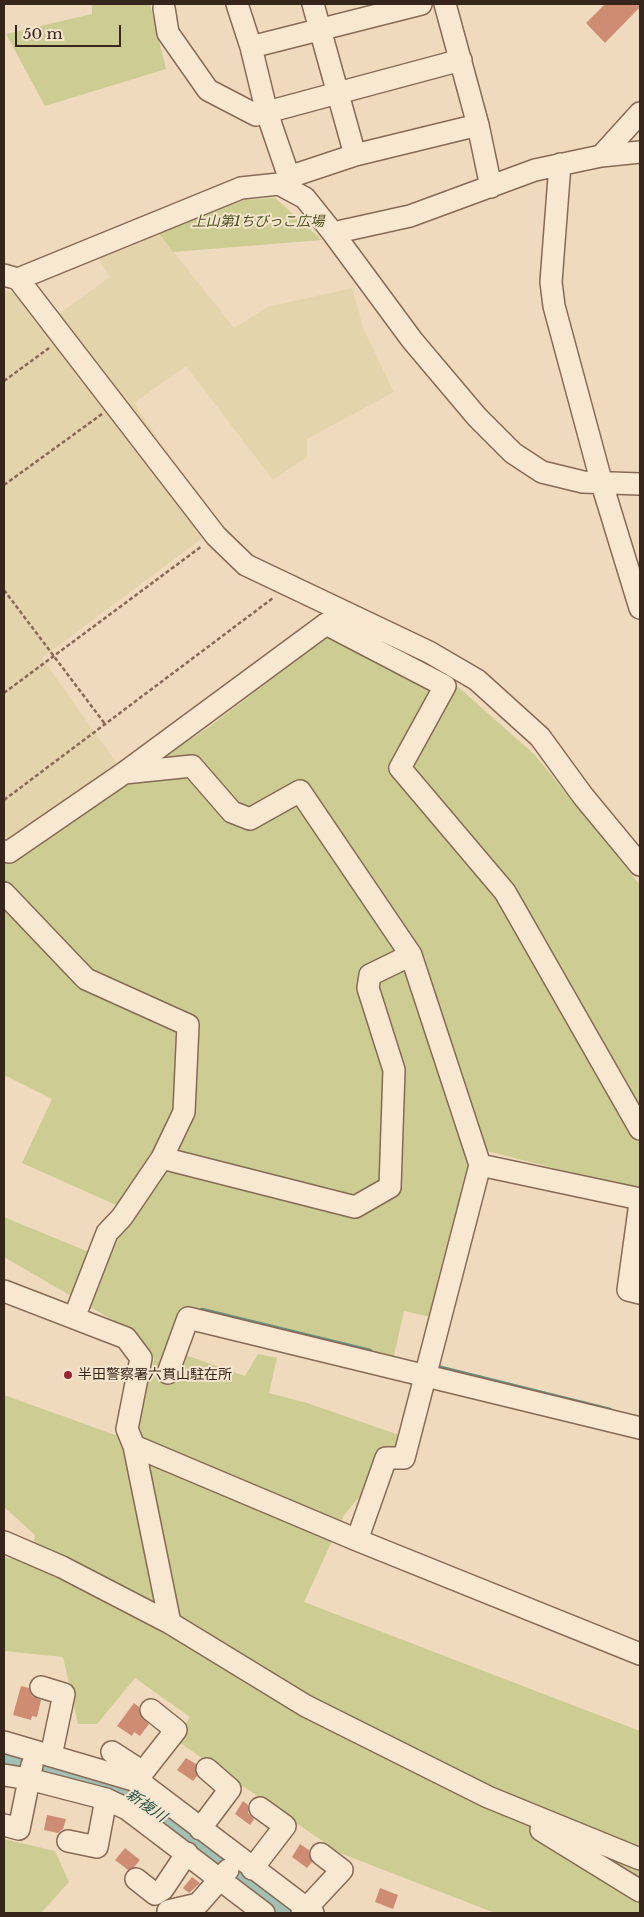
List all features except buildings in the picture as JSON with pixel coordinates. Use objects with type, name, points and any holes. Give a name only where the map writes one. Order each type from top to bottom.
[{"type":"street","points":[[237,4],[251,47],[267,114],[289,177],[355,155],[478,126]]},
{"type":"street","points":[[313,4],[355,155]]},
{"type":"street","points":[[251,47],[421,4]]},
{"type":"street","points":[[445,4],[478,126],[491,187]]},
{"type":"street","points":[[168,5],[168,33],[208,90],[256,115],[267,114],[339,92],[461,60]]},
{"type":"street","points":[[601,156],[640,113]]},
{"type":"street","points":[[333,233],[410,216],[535,170],[601,156],[640,152]]},
{"type":"street","points":[[560,164],[551,268],[554,306],[602,484],[640,608]]},
{"type":"street","points":[[640,484],[602,484],[542,472],[513,454],[477,417],[412,340],[305,198],[279,184],[241,188],[7,276],[63,339],[216,536],[246,565],[429,652],[477,680],[540,737],[583,796],[640,865]]},
{"type":"street","points":[[4,851],[9,852],[124,773],[326,624],[445,686],[400,768],[505,892],[640,1128]]},
{"type":"street","points":[[124,773],[192,766],[232,812],[250,819],[300,791],[411,955],[480,1165],[404,1458],[386,1458],[357,1540]]},
{"type":"street","points":[[4,893],[86,979],[188,1025],[184,1112],[162,1158],[122,1216],[107,1233],[74,1318]]},
{"type":"street","points":[[162,1158],[355,1207],[390,1187],[394,1070],[368,988],[370,975],[411,955]]},
{"type":"street","points":[[480,1165],[640,1199]]},
{"type":"street","points":[[640,1203],[628,1290],[640,1293]]},
{"type":"street","points":[[4,1291],[126,1338],[141,1358],[127,1429],[134,1446],[170,1623]]},
{"type":"street","points":[[168,1373],[188,1318],[640,1428]]},
{"type":"street","points":[[134,1446],[357,1540],[640,1654]]},
{"type":"street","points":[[4,1542],[62,1567],[170,1623],[306,1706],[488,1797],[640,1859]]},
{"type":"street","points":[[4,1825],[19,1829],[29,1779],[43,1754],[64,1694],[41,1687]]},
{"type":"street","points":[[142,1777],[176,1730],[151,1710]]},
{"type":"street","points":[[4,1742],[43,1754],[142,1777]]},
{"type":"street","points":[[112,1752],[200,1829],[307,1912],[342,1870],[321,1854]]},
{"type":"street","points":[[200,1829],[230,1789],[207,1769]]},
{"type":"street","points":[[4,1775],[29,1779],[106,1798],[127,1810],[187,1853],[264,1913]]},
{"type":"street","points":[[488,1797],[640,1891]]},
{"type":"street","points":[[68,1841],[97,1847],[106,1798]]},
{"type":"street","points":[[168,1911],[198,1904],[220,1880],[245,1863],[285,1826],[260,1808]]},
{"type":"street","points":[[136,1879],[155,1894],[163,1889],[187,1853]]},
{"type":"path","points":[[4,381],[63,339]]},
{"type":"path","points":[[4,485],[114,406]]},
{"type":"path","points":[[4,693],[216,536]]},
{"type":"path","points":[[4,800],[288,586]]},
{"type":"path","points":[[4,590],[105,724]]},
{"type":"shaded area","points":[[158,232],[234,328],[267,307],[352,288],[364,330],[394,392],[307,439],[307,457],[273,480],[186,366],[134,403],[158,439],[140,451],[205,536],[42,658],[118,765],[13,841],[4,838],[4,290],[18,294],[42,326],[110,277],[98,258]]},
{"type":"green space","points":[[92,4],[150,4],[166,69],[45,106],[6,34],[92,14]]},
{"type":"green space","name":"上山第1ちびっこ広場","points":[[275,198],[322,240],[173,252],[158,232],[244,200]]},
{"type":"green space","points":[[328,636],[457,686],[535,755],[640,885],[640,1190],[483,1150],[435,1318],[404,1311],[393,1360],[285,1337],[189,1307],[174,1351],[245,1376],[258,1354],[277,1358],[269,1393],[307,1403],[402,1436],[399,1450],[344,1515],[304,1602],[640,1731],[640,1913],[495,1913],[340,1853],[176,1740],[190,1717],[135,1678],[97,1724],[78,1724],[63,1657],[4,1651],[4,1558],[29,1560],[35,1535],[4,1507],[4,1395],[115,1435],[135,1432],[154,1358],[128,1329],[4,1257],[4,1217],[106,1259],[134,1213],[22,1163],[52,1099],[4,1075],[4,858],[9,859],[209,727]]},
{"type":"green space","points":[[4,1839],[55,1851],[69,1882],[41,1913],[4,1913]]},
{"type":"waterway","points":[[202,1310],[370,1351]]},
{"type":"waterway","points":[[437,1367],[610,1410]]},
{"type":"waterway","name":"新複川","points":[[6,1764],[24,1768]]},
{"type":"waterway","name":"新複川","points":[[36,1770],[129,1790],[216,1858]]},
{"type":"waterway","name":"新複川","points":[[240,1875],[288,1913]]},
{"type":"place","name":"半田警察署六貫山駐在所","points":[[68,1375]]}]
